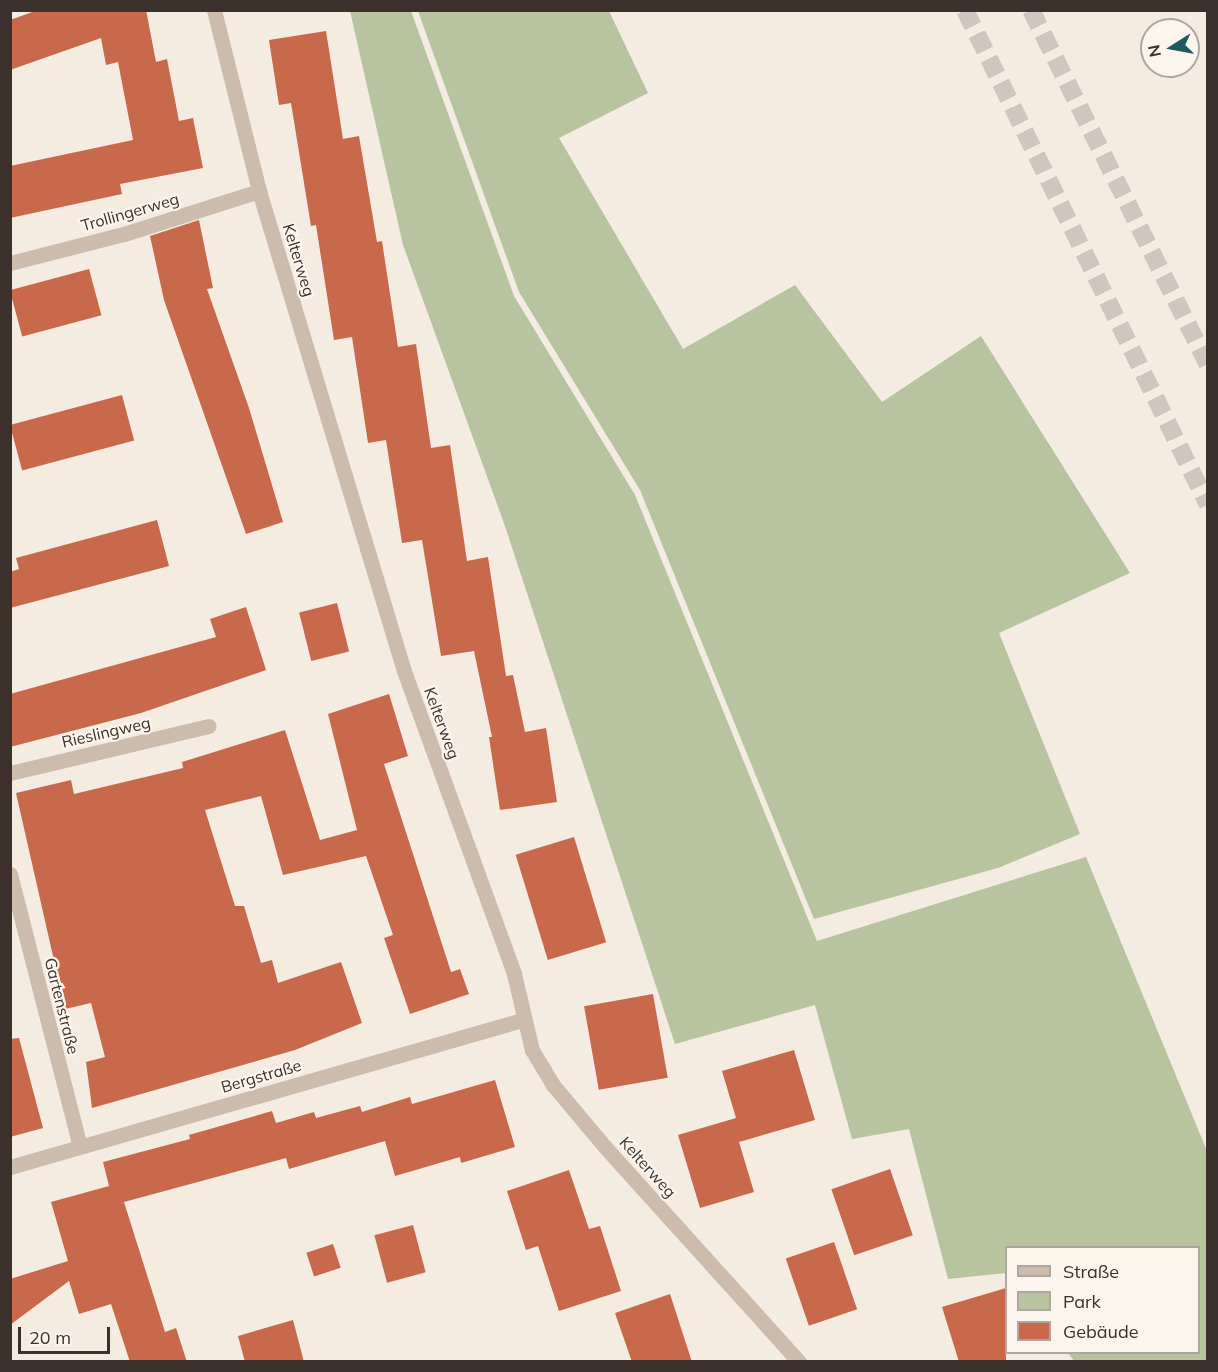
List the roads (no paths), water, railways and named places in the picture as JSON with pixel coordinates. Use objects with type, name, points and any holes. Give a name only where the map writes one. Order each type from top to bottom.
[{"type":"street","name":"Kelterweg","points":[[214,10],[259,191],[404,671],[514,974],[522,1020],[532,1050],[553,1085],[799,1362]]},
{"type":"street","name":"Trollingerweg","points":[[10,263],[124,234],[259,191]]},
{"type":"street","name":"Rieslingweg","points":[[10,773],[209,726]]},
{"type":"street","name":"Gartenstraße","points":[[10,874],[80,1146]]},
{"type":"street","name":"Bergstraße","points":[[10,1167],[522,1020]]},
{"type":"tunnel","points":[[965,10],[1208,505]]},
{"type":"tunnel","points":[[1031,10],[1208,365]]}]
